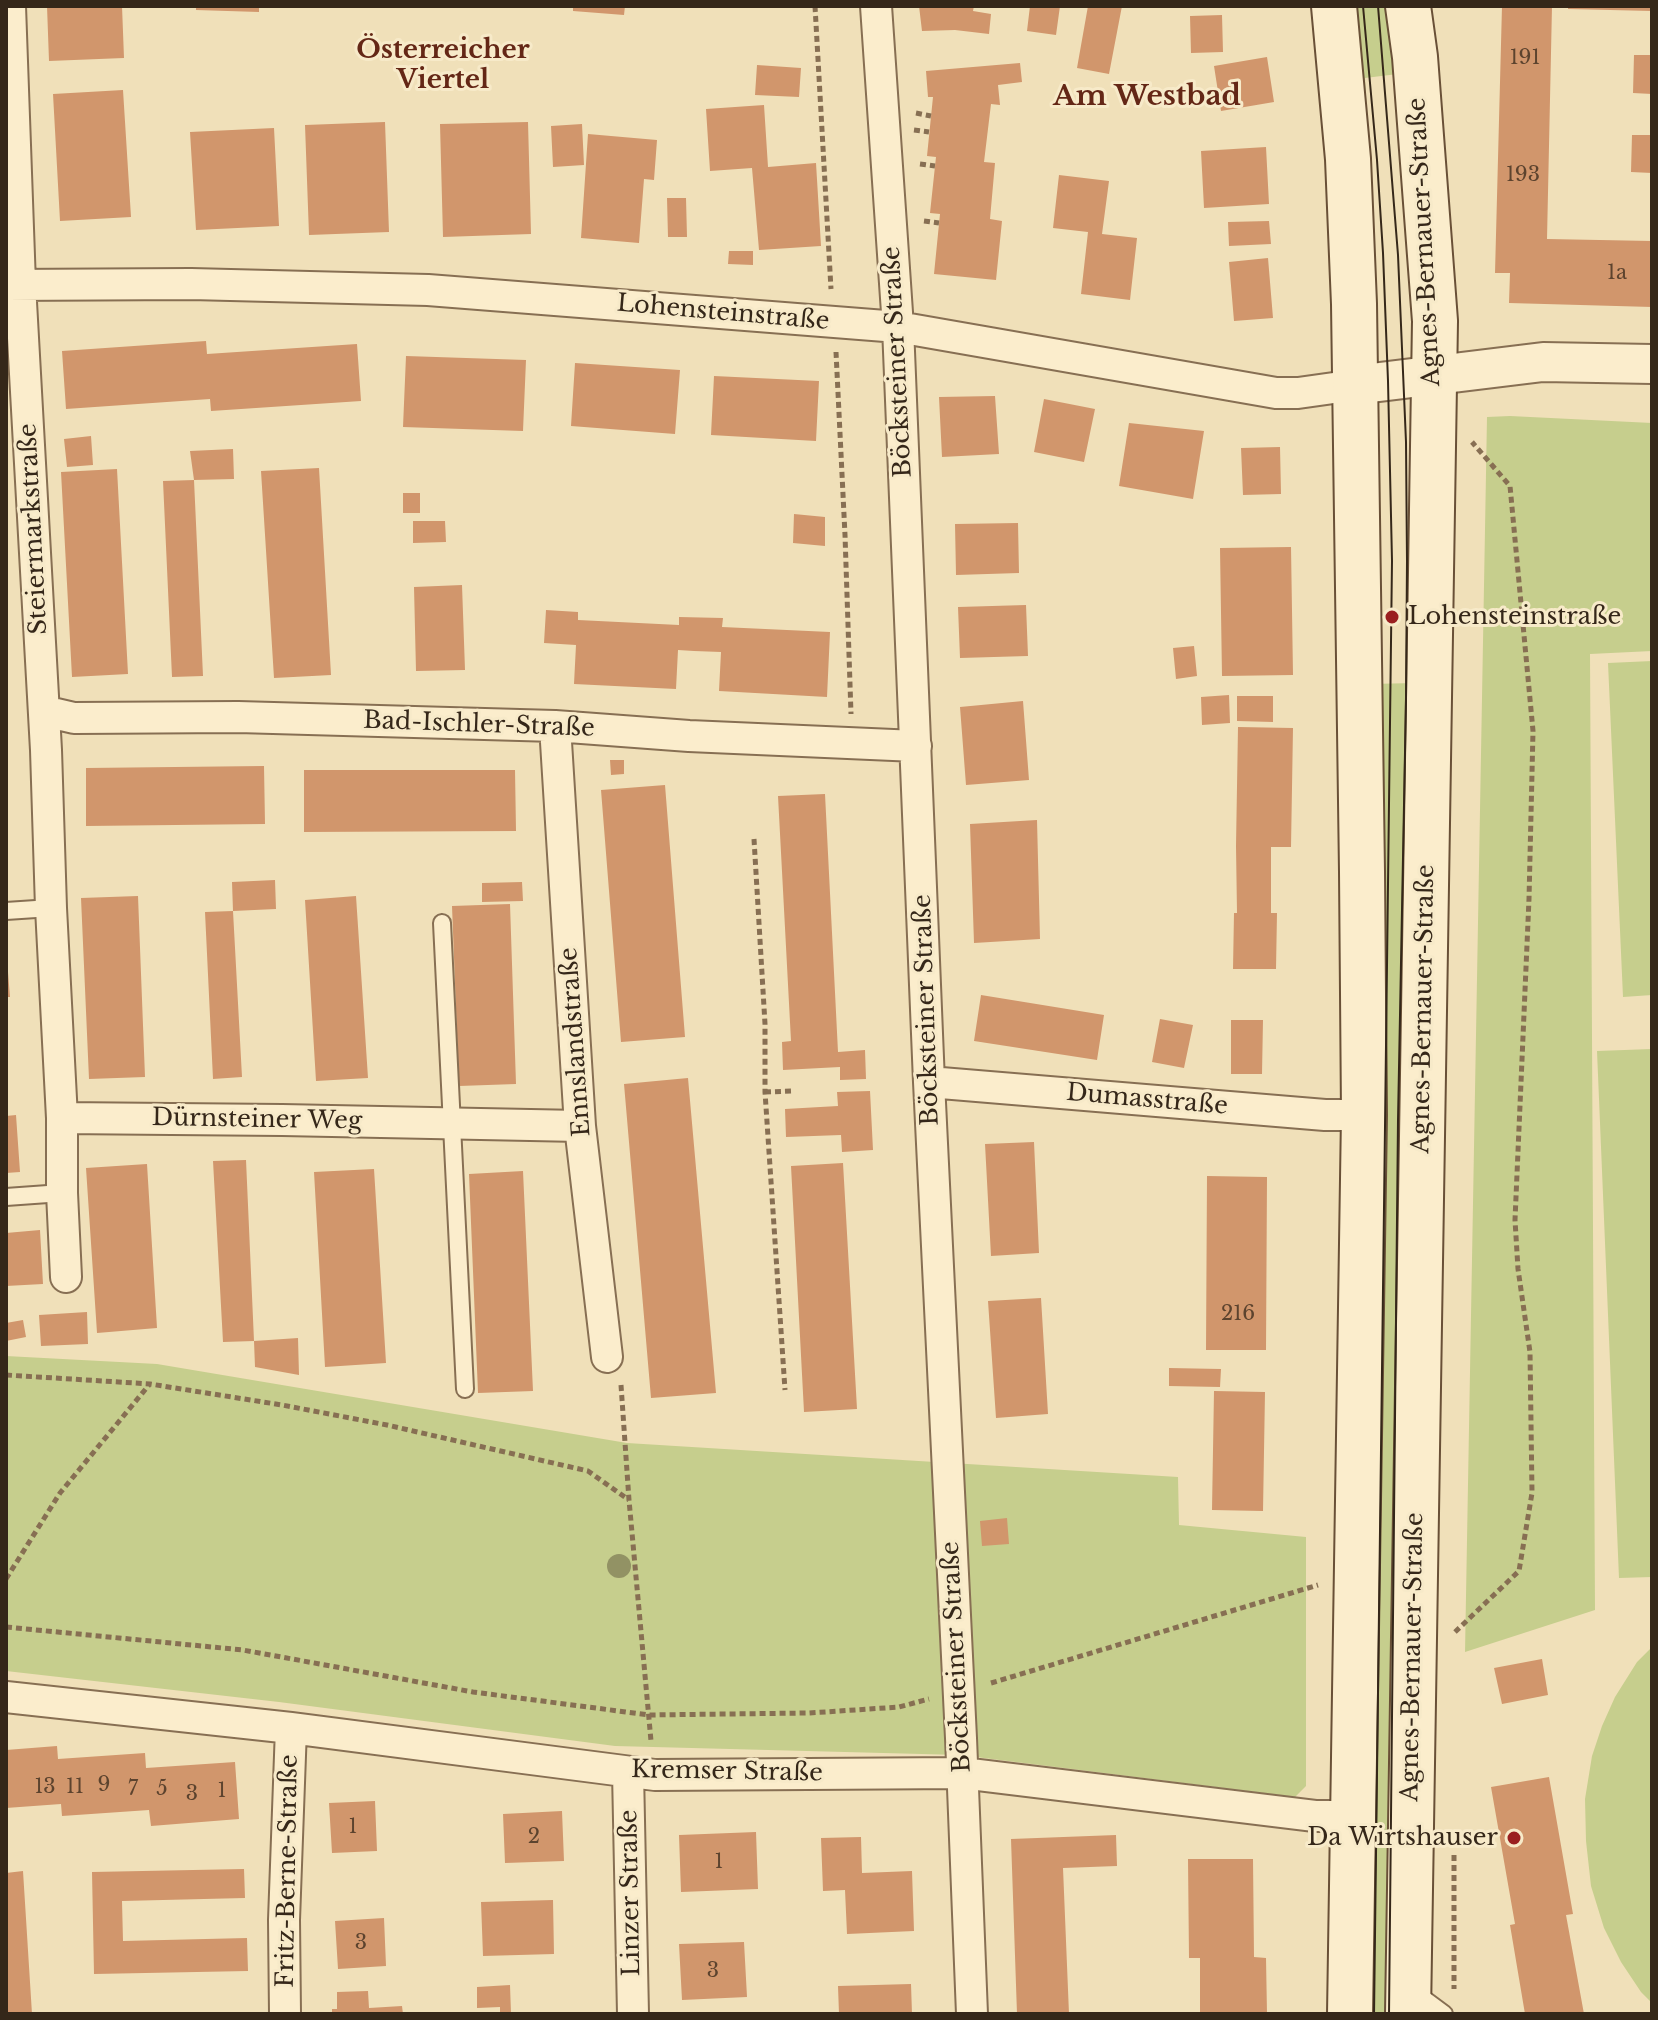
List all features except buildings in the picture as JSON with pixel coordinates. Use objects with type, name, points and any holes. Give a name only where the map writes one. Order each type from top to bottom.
[{"type":"main road","points":[[1334,6],[1348,159],[1354,304],[1364,1115],[1350,2014]]},
{"type":"main road","name":"Agnes-Bernauer-Straße","points":[[1408,6],[1415,57],[1435,321],[1408,2000]]},
{"type":"street","name":"Steiermarkstraße","points":[[10,6],[13,284],[44,711],[66,1277]]},
{"type":"street","name":"Böcksteiner Straße","points":[[876,6],[898,327],[972,2014]]},
{"type":"street","name":"Lohensteinstraße","points":[[13,284],[417,289],[898,327],[1276,393],[1298,393],[1543,362],[1652,364]]},
{"type":"street","name":"Bad-Ischler-Straße","points":[[44,711],[74,718],[238,717],[555,726],[689,736],[916,746]]},
{"type":"street","name":"Ennslandstraße","points":[[555,726],[580,1126],[607,1357]]},
{"type":"street","name":"Dumasstraße","points":[[929,1082],[1325,1115],[1364,1115]]},
{"type":"street","name":"Dürnsteiner Weg","points":[[62,1118],[580,1126]]},
{"type":"street","name":"Kremser Straße","points":[[6,1697],[291,1728],[641,1774],[962,1773],[1315,1816],[1354,1816]]},
{"type":"street","name":"Fritz-Berne-Straße","points":[[285,2014],[284,1920],[291,1728]]},
{"type":"street","name":"Linzer Straße","points":[[633,2014],[641,1774]]},
{"type":"lane","points":[[6,911],[51,908]]},
{"type":"lane","points":[[442,923],[465,1389]]},
{"type":"lane","points":[[6,1197],[62,1193]]},
{"type":"lane","points":[[1408,2000],[1444,2014]]},
{"type":"path","points":[[815,6],[832,294]]},
{"type":"path","points":[[835,350],[851,727]]},
{"type":"path","points":[[1455,1632],[1519,1571],[1532,1493],[1530,1352],[1518,1269],[1515,1220],[1533,731],[1510,486],[1470,439]]},
{"type":"path","points":[[754,839],[765,1024],[765,1092],[785,1390]]},
{"type":"path","points":[[765,1092],[792,1091]]},
{"type":"path","points":[[607,1357],[620,1372],[649,1715],[641,1774]]},
{"type":"path","points":[[6,1375],[150,1384],[387,1425],[588,1471],[629,1500]]},
{"type":"path","points":[[6,1579],[60,1493],[150,1384]]},
{"type":"path","points":[[982,1686],[1319,1585]]},
{"type":"path","points":[[6,1627],[243,1650],[473,1692],[649,1715],[809,1713],[899,1707],[929,1699]]},
{"type":"green space","points":[[1352,6],[1396,6],[1406,73],[1365,78],[1378,310],[1369,310]]},
{"type":"green space","points":[[1487,417],[1652,423],[1652,651],[1590,654],[1595,1610],[1465,1652]]},
{"type":"green space","points":[[1652,661],[1652,995],[1623,997],[1608,663]]},
{"type":"green space","points":[[1415,683],[1397,2014],[1363,2014],[1370,684]]},
{"type":"green space","points":[[1652,1049],[1652,1577],[1619,1578],[1597,1051]]},
{"type":"green space","points":[[6,1356],[157,1364],[627,1443],[1178,1477],[1179,1525],[1306,1537],[1306,1786],[1295,1797],[960,1755],[615,1746],[279,1702],[6,1671]]},
{"type":"green space","points":[[1652,1647],[1652,2003],[1621,1962],[1604,1928],[1591,1886],[1585,1799],[1592,1756],[1602,1726],[1615,1697],[1637,1662]]},
{"type":"tram line","points":[[1363,6],[1383,253],[1392,561],[1374,2014]]},
{"type":"tram line","points":[[1378,6],[1398,255],[1406,442],[1407,561],[1389,2014]]},
{"type":"place","name":"Lohensteinstraße","points":[[1392,617]]},
{"type":"place","name":"Da Wirtshauser","points":[[1514,1838]]},
{"type":"district","name":"Österreicher Viertel","points":[[443,66]]},
{"type":"district","name":"Am Westbad","points":[[1147,97]]}]
